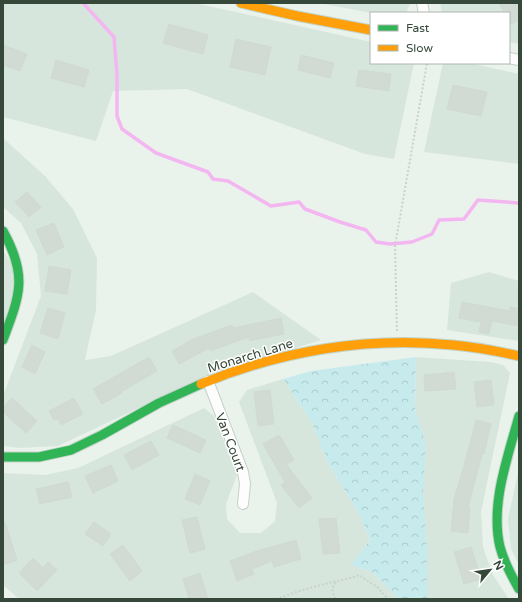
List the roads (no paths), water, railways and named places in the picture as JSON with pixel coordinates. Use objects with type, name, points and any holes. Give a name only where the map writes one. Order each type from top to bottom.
[{"type":"street","points":[[241,3],[297,16],[370,30]]},
{"type":"street","points":[[3,231],[16,257],[20,272],[20,287],[17,303],[3,340]]},
{"type":"street","name":"Monarch Lane","points":[[3,457],[42,457],[82,446],[166,400],[208,381],[252,365],[289,356],[342,347],[397,342],[463,345],[497,350],[519,356]]},
{"type":"street","name":"Van Court","points":[[208,381],[244,472],[246,484],[242,504]]},
{"type":"street","points":[[519,416],[497,512],[499,544],[504,562],[512,579],[519,589]]},
{"type":"waterway","points":[[83,3],[114,37],[117,74],[117,116],[122,129],[156,153],[208,172],[213,179],[228,181],[271,206],[299,202],[305,209],[366,230],[376,242],[390,244],[412,242],[432,234],[439,220],[464,219],[478,200],[519,203]]}]
